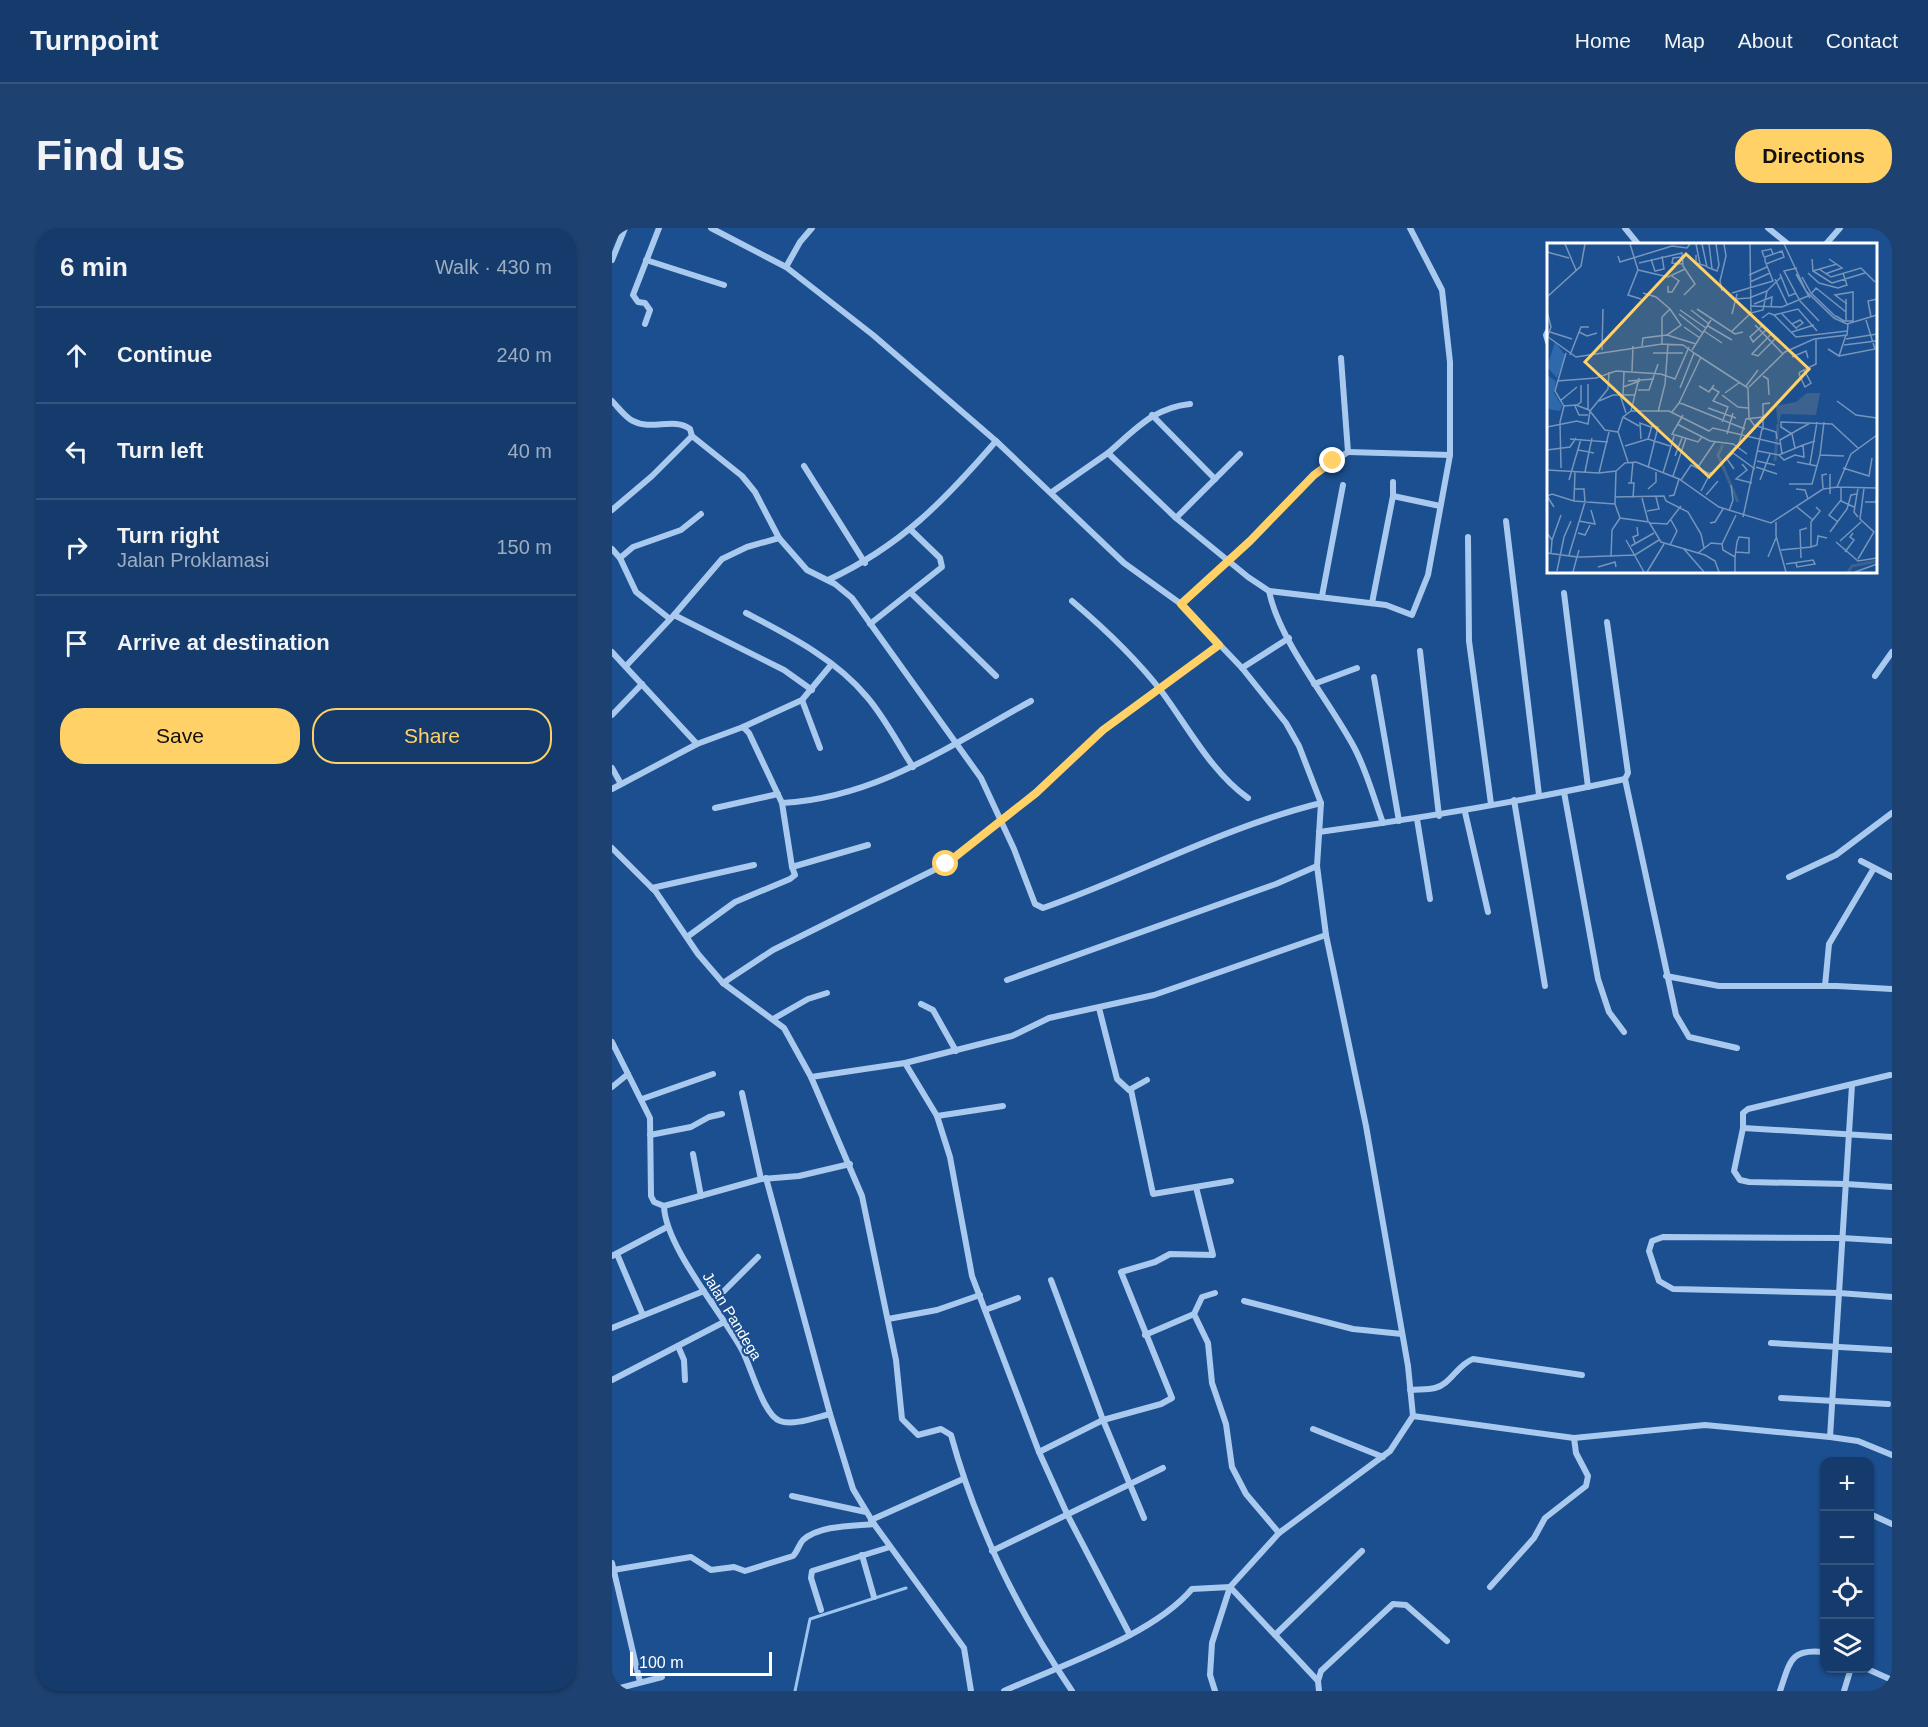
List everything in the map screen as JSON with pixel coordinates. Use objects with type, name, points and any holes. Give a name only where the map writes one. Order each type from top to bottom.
[{"type":"street","points":[[613,256],[625,228]]},
{"type":"street","points":[[645,324],[650,310],[645,303],[638,303],[633,295],[658,228]]},
{"type":"street","points":[[711,228],[786,267],[873,335],[996,441],[1124,563],[1181,604],[1242,668],[1286,723],[1299,746],[1321,803],[1317,866],[1326,935],[1366,1126],[1402,1334],[1413,1416],[1405,1431],[1383,1457],[1279,1533],[1230,1587],[1212,1643],[1210,1675],[1215,1691]]},
{"type":"street","points":[[1108,453],[1176,518],[1269,591],[1372,603],[1412,615],[1428,575],[1450,454],[1450,362],[1442,290],[1410,228]]},
{"type":"street","points":[[1625,228],[1637,243]]},
{"type":"street","points":[[1768,228],[1778,231],[1787,243]]},
{"type":"street","points":[[1827,243],[1840,228]]},
{"type":"street","points":[[786,267],[808,230]]},
{"type":"street","points":[[646,260],[724,285]]},
{"type":"street","points":[[1341,358],[1348,452]]},
{"type":"street","points":[[612,400],[632,421],[654,427],[683,425],[690,429],[692,436],[742,476],[755,492],[779,538],[809,572],[828,580],[847,593],[926,700],[954,745],[981,778],[1000,824],[1014,849],[1035,904],[1043,908],[1207,841],[1292,810],[1321,803]]},
{"type":"street","points":[[1052,492],[1108,453],[1152,415],[1162,410],[1190,404]]},
{"type":"street","points":[[1152,415],[1215,479]]},
{"type":"street","points":[[612,510],[652,476],[692,436]]},
{"type":"street","points":[[828,580],[865,563],[910,529],[958,485],[996,441]]},
{"type":"street","points":[[1181,604],[1228,561],[1314,475],[1348,452],[1450,454]]},
{"type":"street","points":[[1176,518],[1240,454]]},
{"type":"street","points":[[804,466],[865,563]]},
{"type":"street","points":[[1372,603],[1393,496],[1393,482]]},
{"type":"street","points":[[1322,596],[1343,485]]},
{"type":"street","points":[[1393,496],[1440,506]]},
{"type":"street","points":[[620,558],[633,547],[681,530],[701,514]]},
{"type":"street","points":[[1506,521],[1539,795]]},
{"type":"street","points":[[870,624],[938,573],[943,564],[910,529]]},
{"type":"street","points":[[1468,537],[1469,641],[1491,804]]},
{"type":"street","points":[[626,666],[672,617],[722,558],[747,547],[779,538]]},
{"type":"street","points":[[612,549],[620,558],[636,592],[672,617],[784,670],[812,690]]},
{"type":"street","points":[[1269,591],[1271,601],[1314,684],[1356,750],[1383,823]]},
{"type":"street","points":[[911,593],[996,676]]},
{"type":"street","points":[[1564,593],[1588,787]]},
{"type":"street","points":[[1071,601],[1116,638],[1160,690],[1228,781],[1248,798]]},
{"type":"street","points":[[746,613],[800,641],[867,697],[913,766]]},
{"type":"street","points":[[1607,622],[1628,773],[1626,779],[1676,1015],[1681,1027],[1689,1037],[1737,1048]]},
{"type":"street","points":[[1242,668],[1289,638]]},
{"type":"street","points":[[723,983],[773,950],[946,864],[1000,824],[1103,730],[1219,645]]},
{"type":"street","points":[[1420,651],[1438,816]]},
{"type":"street","points":[[612,652],[697,744]]},
{"type":"street","points":[[1875,676],[1892,652]]},
{"type":"street","points":[[612,789],[697,744],[743,728],[802,700],[831,665]]},
{"type":"street","points":[[1314,684],[1357,668]]},
{"type":"street","points":[[1374,677],[1399,821]]},
{"type":"street","points":[[612,715],[642,684]]},
{"type":"street","points":[[802,700],[820,748]]},
{"type":"street","points":[[782,803],[809,802],[844,794],[887,780],[1031,701]]},
{"type":"street","points":[[687,937],[735,902],[795,876],[782,803],[749,733],[743,728]]},
{"type":"street","points":[[612,768],[621,784]]},
{"type":"street","points":[[1319,832],[1465,812],[1491,804],[1626,779]]},
{"type":"street","points":[[1564,792],[1598,979],[1609,1012],[1624,1032]]},
{"type":"street","points":[[715,808],[778,794]]},
{"type":"street","points":[[1514,800],[1545,986]]},
{"type":"street","points":[[1465,812],[1488,912]]},
{"type":"street","points":[[1789,877],[1836,855],[1892,813]]},
{"type":"street","points":[[1417,819],[1430,898]]},
{"type":"street","points":[[792,867],[868,845]]},
{"type":"street","points":[[612,848],[652,888],[723,983],[784,1028],[811,1077],[862,1196],[896,1360],[898,1401],[903,1421],[918,1435],[941,1429],[948,1432],[963,1479],[992,1551],[1056,1667],[1072,1691]]},
{"type":"street","points":[[1861,861],[1892,877]]},
{"type":"street","points":[[652,888],[754,864]]},
{"type":"street","points":[[1007,980],[1276,884],[1317,866]]},
{"type":"street","points":[[1825,986],[1829,944],[1874,868]]},
{"type":"street","points":[[811,1077],[905,1063],[956,1052],[1012,1036],[1049,1018],[1154,995],[1326,935]]},
{"type":"street","points":[[1666,976],[1719,986],[1825,986],[1892,989]]},
{"type":"street","points":[[773,1020],[808,999],[827,993]]},
{"type":"street","points":[[921,1004],[933,1010],[956,1052]]},
{"type":"street","points":[[1098,1008],[1117,1079],[1131,1090]]},
{"type":"street","name":"Jalan Pandega","points":[[612,1042],[650,1118],[651,1196],[654,1202],[663,1206],[667,1227],[743,1352],[760,1393],[775,1418],[788,1422],[830,1414]]},
{"type":"street","points":[[905,1063],[938,1116],[950,1157],[972,1276],[1039,1452],[1068,1516],[1130,1635]]},
{"type":"street","points":[[612,1087],[628,1074]]},
{"type":"street","points":[[642,1099],[713,1074]]},
{"type":"street","points":[[1890,1075],[1748,1109],[1743,1113],[1743,1128],[1734,1172],[1740,1180],[1892,1188]]},
{"type":"street","points":[[1131,1090],[1147,1080]]},
{"type":"street","points":[[1830,1437],[1852,1084]]},
{"type":"street","points":[[1131,1090],[1153,1194],[1232,1181]]},
{"type":"street","points":[[742,1093],[763,1179],[853,1489],[872,1522],[964,1648],[971,1691]]},
{"type":"street","points":[[938,1116],[1003,1106]]},
{"type":"street","points":[[650,1135],[691,1127],[709,1117],[722,1114]]},
{"type":"street","points":[[1743,1128],[1892,1137]]},
{"type":"street","points":[[693,1154],[701,1196]]},
{"type":"street","points":[[663,1206],[763,1179],[799,1176],[850,1164]]},
{"type":"street","points":[[1039,1452],[1103,1420],[1172,1398],[1121,1272],[1155,1262],[1170,1254],[1213,1255],[1196,1187]]},
{"type":"street","points":[[642,1313],[614,1255],[667,1227]]},
{"type":"street","points":[[1892,1241],[1842,1238],[1663,1237],[1652,1241],[1649,1251],[1659,1281],[1673,1289],[1839,1293],[1892,1297]]},
{"type":"street","points":[[712,1303],[758,1257]]},
{"type":"street","points":[[1051,1280],[1103,1420],[1144,1518]]},
{"type":"street","points":[[612,1328],[642,1313],[704,1291]]},
{"type":"street","points":[[1145,1335],[1194,1314],[1202,1297],[1215,1293]]},
{"type":"street","points":[[888,1319],[937,1310],[980,1295]]},
{"type":"street","points":[[985,1310],[1018,1298]]},
{"type":"street","points":[[1244,1301],[1353,1329],[1402,1334]]},
{"type":"street","points":[[1194,1314],[1208,1343],[1212,1383],[1226,1424],[1232,1467],[1246,1494],[1279,1533]]},
{"type":"street","points":[[612,1380],[724,1322]]},
{"type":"street","points":[[1771,1343],[1892,1350]]},
{"type":"street","points":[[678,1346],[684,1360],[685,1380]]},
{"type":"street","points":[[1410,1390],[1436,1388],[1445,1383],[1464,1362],[1473,1359],[1582,1375]]},
{"type":"street","points":[[1781,1398],[1888,1404]]},
{"type":"street","points":[[1413,1416],[1574,1438],[1705,1425],[1858,1441],[1892,1455]]},
{"type":"street","points":[[1313,1429],[1383,1457]]},
{"type":"street","points":[[1490,1587],[1534,1538],[1545,1518],[1586,1486],[1588,1476],[1576,1453],[1574,1438]]},
{"type":"street","points":[[992,1551],[1163,1468]]},
{"type":"street","points":[[613,1570],[691,1557],[711,1570],[734,1567],[745,1571],[794,1556],[801,1541],[812,1535],[838,1527],[872,1522],[963,1479]]},
{"type":"street","points":[[792,1496],[866,1512]]},
{"type":"street","points":[[1874,1516],[1892,1524]]},
{"type":"street","points":[[821,1610],[811,1578],[812,1571],[890,1547]]},
{"type":"street","points":[[1275,1635],[1362,1551]]},
{"type":"street","points":[[862,1555],[874,1597]]},
{"type":"street","points":[[612,1563],[640,1682]]},
{"type":"street","points":[[1004,1691],[1130,1635],[1160,1619],[1179,1604],[1192,1589],[1230,1587],[1318,1681]]},
{"type":"street","points":[[1320,1691],[1318,1681],[1321,1671],[1393,1604],[1406,1605],[1447,1641]]},
{"type":"street","points":[[1780,1691],[1790,1665],[1798,1654],[1804,1651],[1820,1652]]},
{"type":"street","points":[[1874,1672],[1892,1680]]},
{"type":"street","points":[[1844,1691],[1849,1673]]},
{"type":"street","points":[[612,1690],[662,1677]]},
{"type":"waterway","points":[[795,1691],[810,1619],[906,1588]]},
{"type":"route","points":[[946,864],[1000,824],[1103,730],[1219,645],[1181,604],[1250,541],[1314,475],[1333,461]]}]
